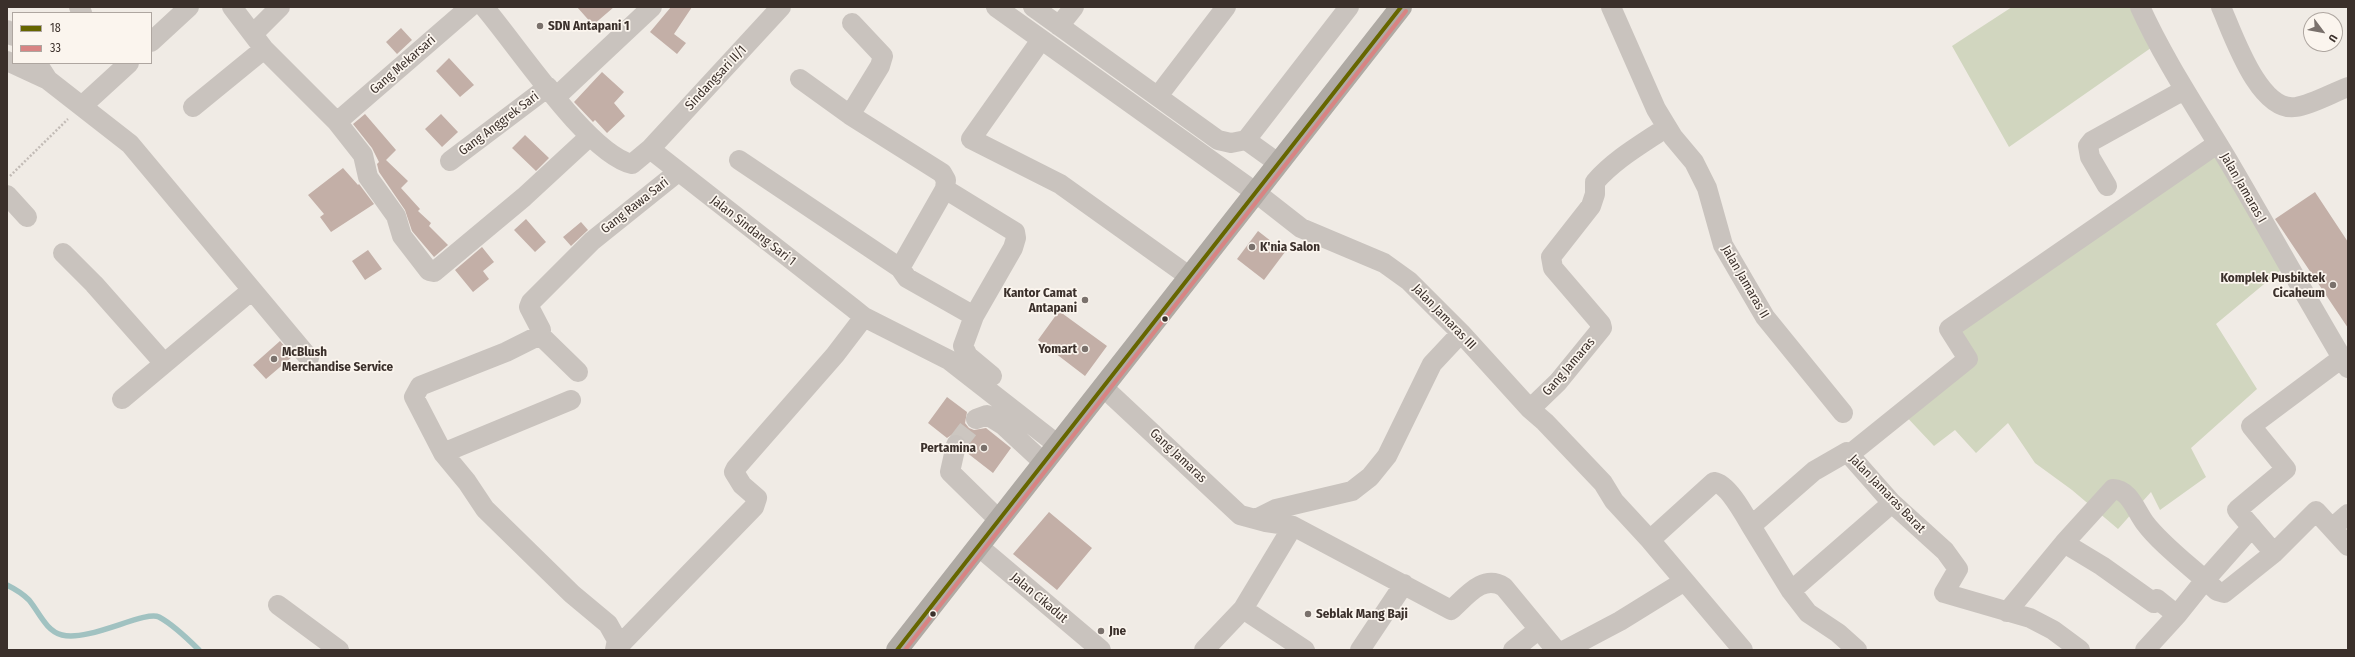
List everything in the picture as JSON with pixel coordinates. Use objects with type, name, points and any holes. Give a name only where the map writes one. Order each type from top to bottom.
[{"type":"highway","points":[[897,650],[1401,7]]},
{"type":"street","points":[[152,41],[189,7]]},
{"type":"street","points":[[232,7],[258,41],[337,122],[363,154],[368,177],[396,216],[402,236],[429,271],[434,272],[524,197],[589,137]]},
{"type":"street","points":[[193,107],[258,41],[280,7]]},
{"type":"street","name":"Gang Mekarsari","points":[[337,122],[470,7]]},
{"type":"street","points":[[484,7],[589,137],[620,159],[632,164],[650,149]]},
{"type":"street","name":"Gang Anggrek Sari","points":[[450,161],[552,92],[652,7]]},
{"type":"street","name":"Sindangsari II/1","points":[[650,149],[782,7]]},
{"type":"street","name":"Jalan Jamaras III","points":[[996,7],[1255,192],[1307,232],[1327,237],[1384,263],[1409,281],[1461,333],[1530,409],[1545,422],[1603,483],[1614,501],[1650,540]]},
{"type":"street","points":[[1033,7],[1218,140],[1231,143],[1246,140],[1349,7]]},
{"type":"street","points":[[1059,26],[1074,7]]},
{"type":"street","points":[[1158,96],[1226,7]]},
{"type":"street","name":"Jalan Jamaras II","points":[[1611,7],[1656,109],[1667,127],[1694,162],[1707,188],[1723,244],[1764,317],[1843,413]]},
{"type":"street","name":"Jalan Jamaras I","points":[[2140,7],[2184,90],[2345,363]]},
{"type":"street","points":[[2221,7],[2239,48],[2262,90],[2276,104],[2295,107],[2348,87]]},
{"type":"street","points":[[850,115],[880,66],[883,56],[852,23]]},
{"type":"street","points":[[1041,40],[971,139],[1060,184],[1190,276]]},
{"type":"street","points":[[13,64],[48,80],[130,144],[309,358]]},
{"type":"street","points":[[38,64],[48,80]]},
{"type":"street","points":[[82,106],[128,64]]},
{"type":"street","points":[[800,80],[850,115],[942,173],[946,180],[945,189],[900,268]]},
{"type":"street","points":[[2107,186],[2090,158],[2088,146],[2092,141],[2184,90]]},
{"type":"street","name":"Gang Jamaras","points":[[1530,409],[1558,382],[1602,328],[1601,324],[1553,268],[1551,257],[1591,206],[1596,194],[1595,182],[1598,178],[1619,159],[1667,127]]},
{"type":"street","points":[[1246,140],[1278,163]]},
{"type":"street","points":[[1850,454],[1968,359],[1949,329],[2217,144]]},
{"type":"street","name":"Jalan Sindang Sari 1","points":[[650,149],[864,317],[949,360],[1062,439]]},
{"type":"street","points":[[739,160],[900,268],[907,278],[974,316]]},
{"type":"street","name":"Gang Rawa Sari","points":[[540,335],[541,330],[529,306],[531,302],[592,240],[678,172]]},
{"type":"street","points":[[945,189],[1015,232],[1016,238],[1013,248],[974,316],[963,346],[968,356],[1062,439]]},
{"type":"street","points":[[7,195],[27,217]]},
{"type":"street","points":[[63,253],[94,284],[163,362]]},
{"type":"street","points":[[122,398],[163,362],[252,290]]},
{"type":"street","points":[[615,650],[754,507],[757,498],[737,479],[734,472],[736,468],[835,355],[864,317]]},
{"type":"street","points":[[1256,519],[1276,509],[1352,491],[1370,477],[1387,456],[1432,364],[1461,333]]},
{"type":"street","points":[[578,372],[540,335],[506,352],[420,386],[414,397],[443,453],[467,482],[485,509],[572,594],[608,624],[617,640],[615,650]]},
{"type":"street","points":[[2274,553],[2237,510],[2286,468],[2251,426],[2345,363]]},
{"type":"street","name":"Gang Jamaras","points":[[1103,387],[1240,515],[1293,526],[1451,610],[1474,589],[1483,583],[1496,582],[1504,587],[1556,650]]},
{"type":"street","points":[[443,453],[571,400]]},
{"type":"street","points":[[976,419],[987,415],[1003,425],[1044,462]]},
{"type":"street","points":[[956,445],[950,472],[999,520]]},
{"type":"street","name":"Jalan Jamaras Barat","points":[[1751,526],[1814,472],[1843,453],[1850,454],[1892,503],[1945,551],[1958,569],[1944,593],[2030,618],[2054,630],[2080,650]]},
{"type":"street","points":[[1743,650],[1650,540],[1714,482],[1721,484],[1742,510],[1791,591],[1808,613],[1838,633],[1858,650]]},
{"type":"street","points":[[2007,612],[2064,543],[2113,489],[2119,489],[2127,495],[2146,525],[2217,592],[2224,593],[2274,553],[2316,510],[2348,546]]},
{"type":"street","points":[[1791,591],[1892,503]]},
{"type":"street","points":[[2332,528],[2348,514]]},
{"type":"street","points":[[1204,650],[1242,609],[1293,526]]},
{"type":"street","points":[[2145,650],[2177,615],[2204,580],[2252,527]]},
{"type":"street","points":[[2064,543],[2102,566],[2154,603],[2157,599],[2177,615]]},
{"type":"street","name":"Jalan Cikadut","points":[[978,546],[1101,650]]},
{"type":"street","points":[[1565,650],[1620,621],[1684,582]]},
{"type":"street","points":[[1360,650],[1404,584]]},
{"type":"street","points":[[278,605],[340,650]]},
{"type":"street","points":[[1242,609],[1305,650]]},
{"type":"street","points":[[1513,650],[1538,630]]},
{"type":"path","points":[[7,179],[82,106]]},
{"type":"green space","points":[[2012,7],[2140,7],[2158,43],[2009,147],[1952,46]]},
{"type":"green space","points":[[2217,144],[2287,265],[2216,324],[2257,389],[2191,448],[2206,477],[2160,510],[2151,492],[2118,529],[2072,490],[2035,463],[2008,423],[1976,453],[1955,430],[1934,446],[1902,412],[1967,359],[1949,329]]},
{"type":"building","points":[[577,7],[614,7],[593,25]]},
{"type":"building","points":[[671,7],[692,7],[674,34],[686,43],[677,54],[650,32]]},
{"type":"building","points":[[401,28],[412,40],[397,54],[386,42]]},
{"type":"building","points":[[449,58],[474,85],[460,97],[436,71]]},
{"type":"building","points":[[602,72],[624,92],[614,103],[625,116],[607,133],[595,120],[593,122],[574,102]]},
{"type":"building","points":[[365,114],[396,150],[386,160],[408,181],[401,188],[420,209],[418,211],[431,223],[429,226],[448,245],[434,257],[412,231],[405,210],[379,172],[377,164],[379,162],[372,148],[353,124]]},
{"type":"building","points":[[441,114],[458,132],[442,147],[425,129]]},
{"type":"building","points":[[525,135],[549,158],[536,171],[512,148]]},
{"type":"building","points":[[343,168],[358,185],[359,184],[374,204],[331,232],[320,217],[324,214],[308,195]]},
{"type":"building","name":"Komplek Pusbiktek Cicaheum","points":[[2315,192],[2348,242],[2348,328],[2275,219]]},
{"type":"building","points":[[526,219],[546,242],[535,252],[514,230]]},
{"type":"building","points":[[581,222],[588,230],[571,246],[563,237]]},
{"type":"building","points":[[1258,231],[1285,252],[1264,280],[1237,259]]},
{"type":"building","points":[[482,247],[494,262],[483,271],[489,279],[473,292],[455,270]]},
{"type":"building","points":[[368,250],[382,269],[365,280],[352,261]]},
{"type":"building","points":[[1059,311],[1107,346],[1085,376],[1038,340]]},
{"type":"building","name":"McBlush Merchandise Service","points":[[280,341],[293,356],[266,379],[253,365]]},
{"type":"building","points":[[947,397],[967,412],[965,423],[969,428],[974,430],[986,428],[1011,448],[993,473],[966,452],[967,442],[963,436],[953,434],[947,438],[928,423]]},
{"type":"building","points":[[1049,512],[1092,548],[1057,590],[1013,554]]},
{"type":"waterway","points":[[7,585],[27,598],[47,625],[56,633],[73,636],[87,634],[152,616],[159,617],[169,624],[199,650]]},
{"type":"tunnel","points":[[956,445],[976,419]]},
{"type":"transit line","name":"18","points":[[897,650],[1401,7]]},
{"type":"transit line","name":"33","points":[[905,650],[1406,11]]},
{"type":"place","name":"SDN Antapani 1","points":[[540,26]]},
{"type":"place","name":"K'nia Salon","points":[[1252,247]]},
{"type":"place","name":"Komplek Pusbiktek Cicaheum","points":[[2333,285]]},
{"type":"place","name":"Kantor Camat Antapani","points":[[1085,300]]},
{"type":"place","name":"Yomart","points":[[1085,349]]},
{"type":"place","name":"McBlush Merchandise Service","points":[[274,359]]},
{"type":"place","name":"Pertamina","points":[[984,448]]},
{"type":"place","name":"Seblak Mang Baji","points":[[1308,614]]},
{"type":"place","name":"Jne","points":[[1101,631]]}]
